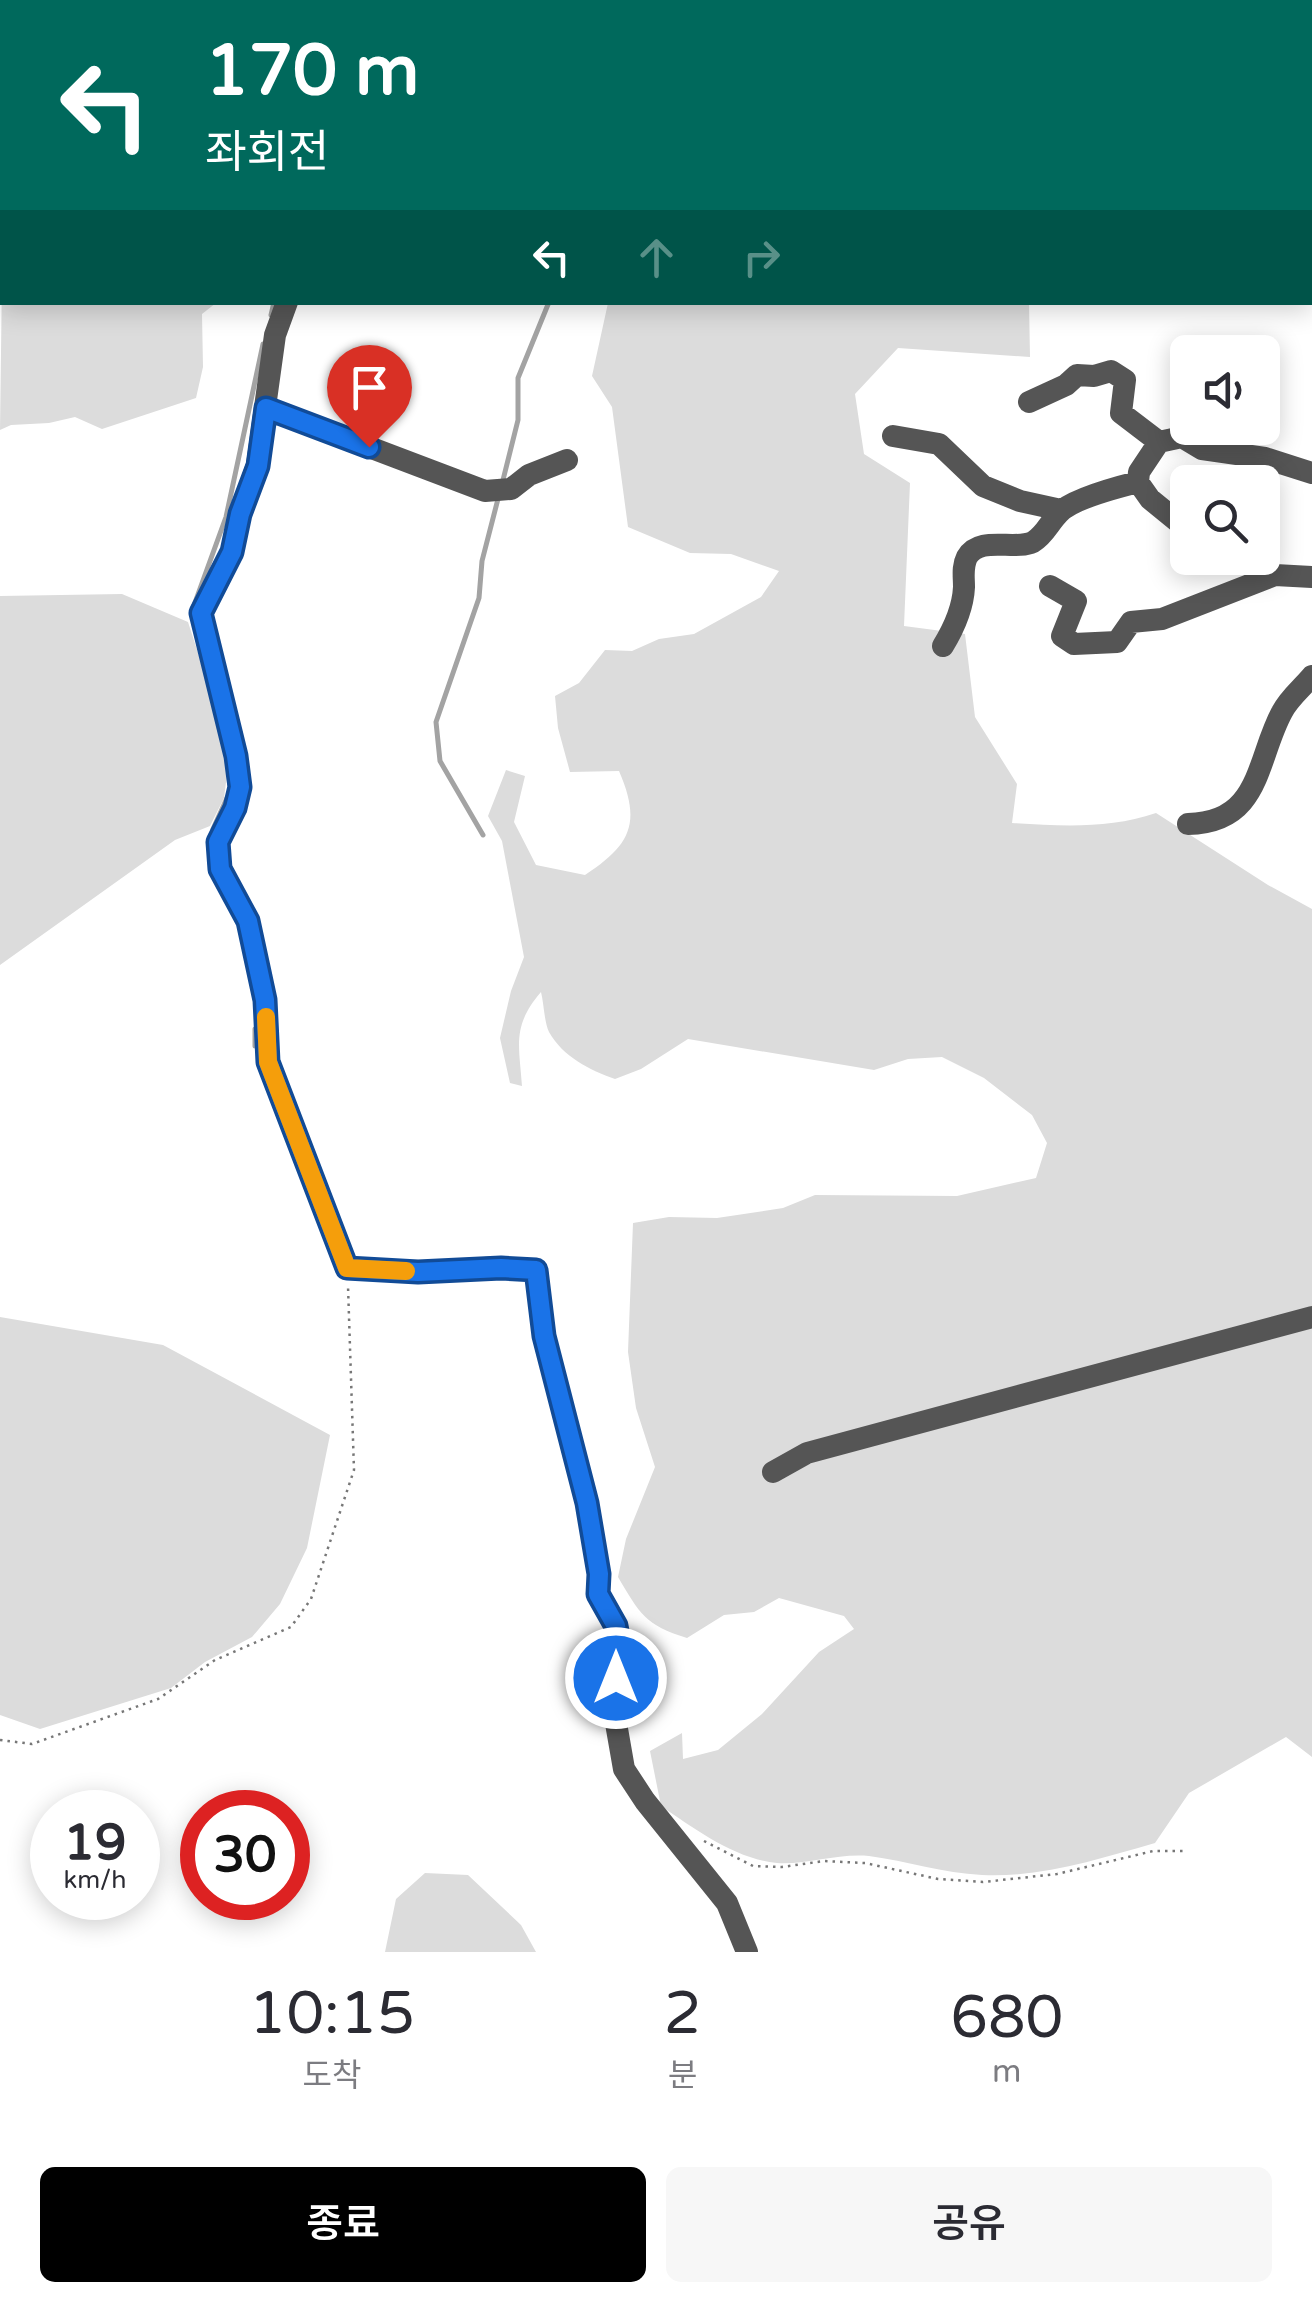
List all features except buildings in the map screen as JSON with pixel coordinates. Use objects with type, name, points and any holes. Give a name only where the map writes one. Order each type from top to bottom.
[{"type":"street","points":[[286,305],[276,335],[258,466],[240,514],[232,552],[201,613],[240,787],[235,808],[218,842],[220,869],[248,921],[265,1000],[268,1062],[347,1268],[418,1272],[536,1270],[544,1336],[587,1503],[599,1574],[598,1594],[616,1626],[620,1647],[614,1706],[624,1768],[645,1801],[727,1903],[748,1952]]},
{"type":"street","points":[[1029,402],[1066,385],[1077,375],[1111,371],[1125,380],[1122,413],[1159,442]]},
{"type":"street","points":[[266,408],[484,491],[511,489],[529,475],[568,460]]},
{"type":"street","points":[[893,436],[939,444],[984,486],[1020,501],[1061,510]]},
{"type":"street","points":[[1170,515],[1150,499],[1138,482],[1139,472],[1159,442],[1182,437],[1202,449],[1265,458],[1312,473]]},
{"type":"street","points":[[944,646],[956,624],[964,589],[965,560],[973,550],[994,544],[1030,544],[1045,533],[1061,510],[1115,487],[1138,482]]},
{"type":"street","points":[[1280,574],[1312,577]]},
{"type":"street","points":[[1050,586],[1076,601],[1062,636],[1074,644],[1117,642],[1130,622],[1162,619],[1272,575]]},
{"type":"street","points":[[1188,824],[1208,824],[1222,818],[1258,782],[1284,708],[1312,676]]},
{"type":"street","points":[[773,1472],[807,1453],[1312,1317]]},
{"type":"path","points":[[0,1740],[32,1744],[158,1699],[216,1660],[290,1628],[312,1600],[354,1470],[347,1268]]},
{"type":"path","points":[[692,1835],[753,1866],[782,1867],[824,1861],[865,1863],[938,1879],[983,1882],[1057,1874],[1154,1851],[1184,1851]]},
{"type":"shaded area","points":[[2,305],[213,305],[202,314],[203,367],[196,398],[102,429],[75,417],[11,425],[0,430]]},
{"type":"shaded area","points":[[608,305],[1029,305],[1030,357],[898,348],[855,394],[864,454],[910,483],[904,626],[965,634],[975,717],[1017,784],[1012,823],[1103,824],[1156,813],[1312,909],[1312,1757],[1286,1737],[1189,1793],[1155,1843],[1026,1874],[953,1872],[869,1856],[777,1863],[731,1849],[661,1806],[650,1751],[682,1733],[683,1759],[718,1750],[762,1714],[819,1652],[854,1629],[844,1616],[779,1598],[754,1612],[724,1615],[687,1638],[645,1616],[618,1577],[626,1539],[655,1467],[636,1408],[628,1352],[633,1223],[669,1217],[717,1218],[783,1208],[815,1195],[957,1196],[1036,1178],[1047,1143],[1032,1115],[984,1078],[942,1057],[908,1059],[874,1070],[688,1039],[641,1069],[615,1079],[578,1062],[555,1041],[547,1028],[541,992],[521,1026],[522,1086],[510,1083],[500,1038],[524,957],[502,841],[488,816],[506,770],[525,776],[514,822],[536,865],[585,875],[622,843],[628,832],[630,805],[619,771],[570,772],[558,728],[555,696],[579,683],[605,650],[632,651],[659,639],[694,634],[761,597],[779,571],[731,554],[690,553],[628,527],[612,407],[592,376]]},
{"type":"shaded area","points":[[122,594],[188,622],[230,751],[224,798],[210,826],[175,840],[0,965],[0,596]]},
{"type":"shaded area","points":[[0,1317],[163,1345],[330,1435],[307,1548],[280,1604],[252,1637],[205,1662],[171,1688],[40,1729],[0,1715]]},
{"type":"shaded area","points":[[425,1873],[468,1875],[521,1925],[536,1952],[385,1952],[396,1899]]},
{"type":"waterway","points":[[271,315],[273,305]]},
{"type":"waterway","points":[[502,484],[518,420],[518,378],[548,305]]},
{"type":"waterway","points":[[193,608],[226,517],[263,344]]},
{"type":"waterway","points":[[483,835],[440,761],[436,722],[479,598],[482,561],[499,495]]},
{"type":"waterway","points":[[213,829],[227,798]]},
{"type":"waterway","points":[[255,1029],[255,1046]]},
{"type":"slow traffic","points":[[266,1017],[268,1062],[347,1268],[406,1271]]},
{"type":"route","points":[[369,447],[266,408],[258,466],[240,514],[232,552],[201,613],[240,787],[235,808],[218,842],[220,869],[248,921],[265,1000],[268,1062],[347,1268],[418,1272],[536,1270],[544,1336],[587,1503],[599,1574],[598,1594],[616,1626],[620,1647],[616,1678]]}]
